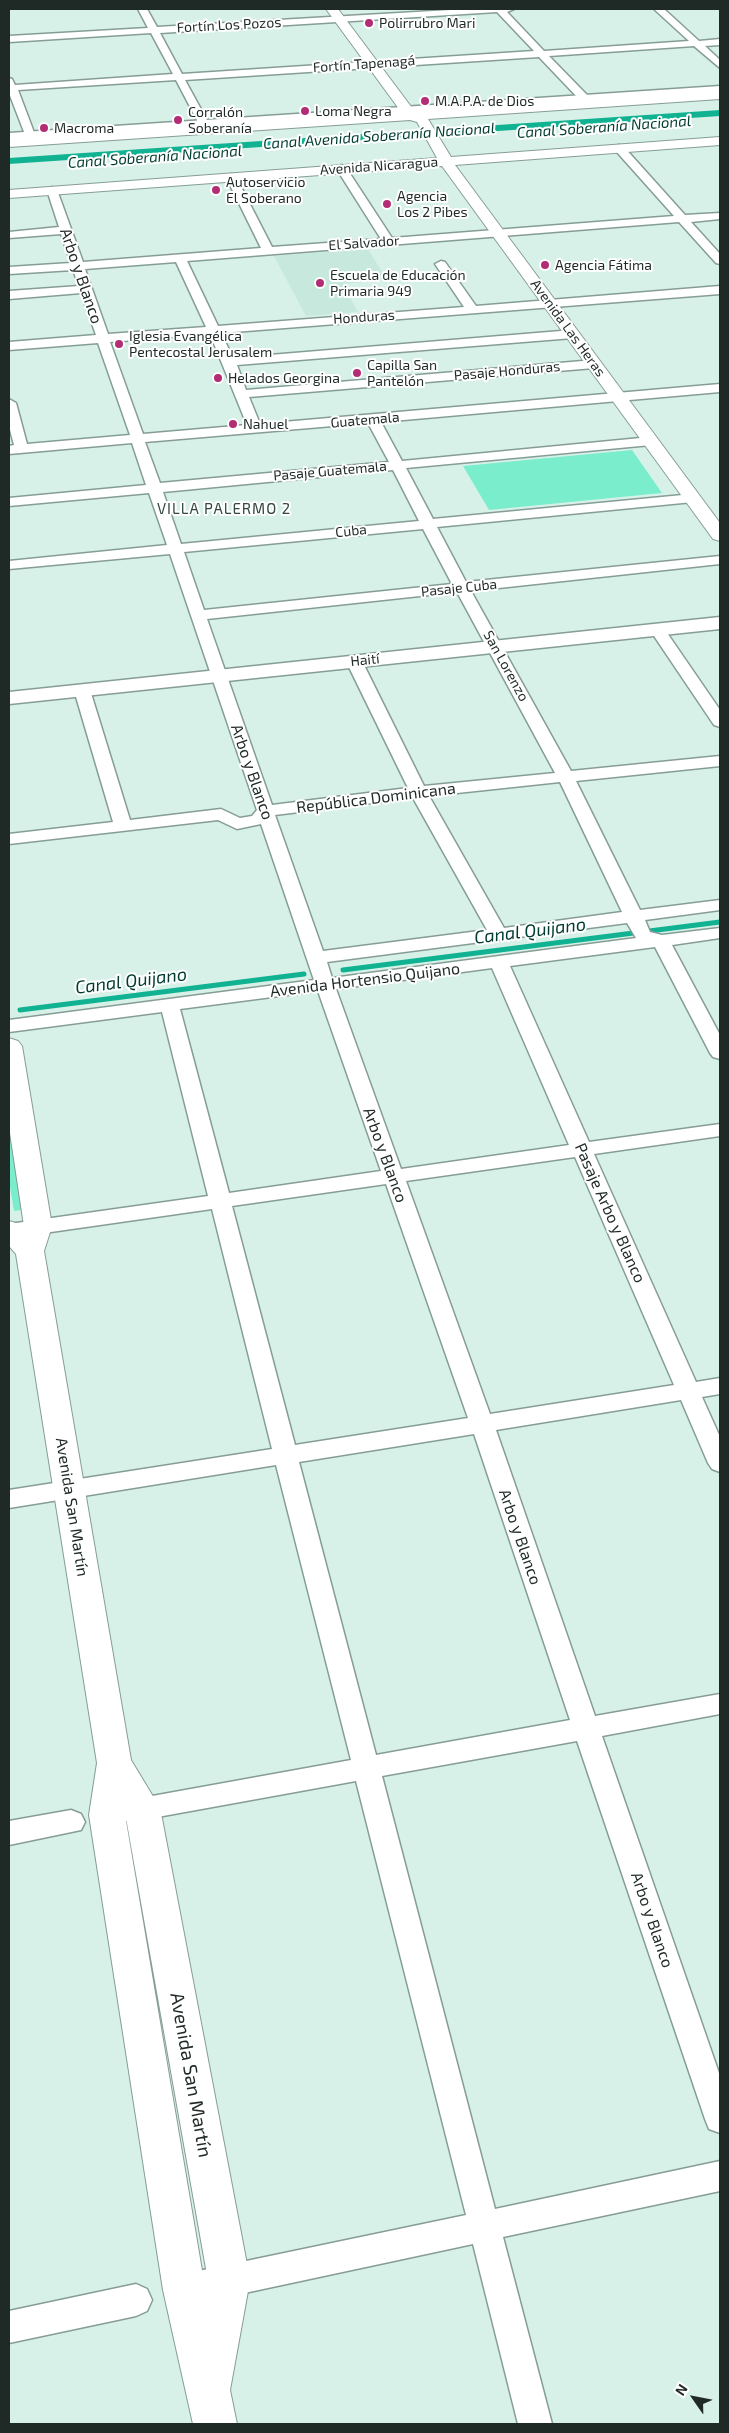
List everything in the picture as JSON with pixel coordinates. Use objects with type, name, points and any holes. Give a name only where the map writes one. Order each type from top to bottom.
[{"type":"main road","name":"Avenida Las Heras","points":[[342,14],[441,146],[445,161],[720,535]]},
{"type":"main road","points":[[9,143],[420,117],[492,110],[720,95]]},
{"type":"main road","points":[[612,96],[701,96]]},
{"type":"main road","points":[[420,117],[446,126],[505,122],[512,118],[508,112],[492,110]]},
{"type":"main road","points":[[89,138],[185,126]]},
{"type":"main road","name":"Avenida Nicaragua","points":[[9,194],[720,141]]},
{"type":"main road","name":"Avenida San Martín","points":[[9,1046],[16,1120],[19,1234],[69,1490],[114,1763],[107,1815],[184,2290],[213,2409]]},
{"type":"main road","name":"Avenida San Martín","points":[[107,1815],[229,2280],[213,2409]]},
{"type":"street","points":[[143,9],[204,124]]},
{"type":"street","points":[[502,9],[584,98]]},
{"type":"street","name":"Fortín Los Pozos","points":[[9,39],[154,30],[342,14],[502,9]]},
{"type":"street","points":[[659,9],[720,64]]},
{"type":"street","name":"Fortín Tapenagá","points":[[10,86],[720,42]]},
{"type":"street","points":[[10,86],[30,135]]},
{"type":"street","points":[[9,137],[204,124],[420,117],[584,98],[720,90]]},
{"type":"street","points":[[619,148],[720,261]]},
{"type":"street","points":[[341,168],[388,241]]},
{"type":"street","points":[[230,177],[268,250]]},
{"type":"street","name":"Arbo y Blanco","points":[[52,190],[392,1177],[482,1424],[720,2119]]},
{"type":"street","name":"El Salvador","points":[[9,271],[720,216]]},
{"type":"street","points":[[9,235],[66,230]]},
{"type":"street","points":[[180,258],[229,362],[256,430]]},
{"type":"street","points":[[441,264],[472,309]]},
{"type":"street","points":[[9,295],[86,289]]},
{"type":"street","name":"Honduras","points":[[9,346],[720,290]]},
{"type":"street","points":[[229,362],[572,334]]},
{"type":"street","name":"Pasaje Honduras","points":[[241,394],[594,364]]},
{"type":"street","name":"Guatemala","points":[[15,450],[720,388]]},
{"type":"street","points":[[9,403],[15,450]]},
{"type":"street","name":"San Lorenzo","points":[[373,419],[461,587],[496,647],[566,778],[642,929],[720,1053]]},
{"type":"street","name":"Pasaje Guatemala","points":[[9,502],[651,441]]},
{"type":"street","name":"Cuba","points":[[9,565],[693,498]]},
{"type":"street","name":"Pasaje Cuba","points":[[198,615],[720,560]]},
{"type":"street","name":"Haití","points":[[9,698],[720,623]]},
{"type":"street","points":[[658,630],[720,722]]},
{"type":"street","points":[[354,662],[418,792],[498,934]]},
{"type":"street","points":[[82,690],[123,825]]},
{"type":"street","name":"República Dominicana","points":[[9,839],[221,814],[237,824],[258,820],[265,811],[418,792],[720,761]]},
{"type":"street","name":"Avenida Hortensio Quijano","points":[[9,1026],[499,962],[642,929],[720,905]]},
{"type":"street","name":"Avenida Hortensio Quijano","points":[[316,958],[498,934],[642,929],[720,933]]},
{"type":"street","name":"Pasaje Arbo y Blanco","points":[[499,962],[720,1463]]},
{"type":"street","points":[[170,1006],[535,2424]]},
{"type":"street","points":[[19,1234],[220,1201],[720,1130]]},
{"type":"street","points":[[9,1499],[720,1386]]},
{"type":"street","points":[[9,1833],[720,1704]]},
{"type":"street","points":[[184,2290],[720,2176]]},
{"type":"street","points":[[9,2327],[136,2300]]},
{"type":"shaded area","name":"Escuela de Educación Primaria 949","points":[[368,249],[387,280],[342,284],[358,312],[306,316],[274,256]]},
{"type":"green space","points":[[632,450],[662,493],[489,510],[463,466]]},
{"type":"green space","points":[[9,1136],[14,1136],[27,1209],[14,1211],[9,1181]]},
{"type":"waterway","name":"Canal Avenida Soberanía Nacional","points":[[9,161],[720,113]]},
{"type":"waterway","name":"Canal Quijano","points":[[343,970],[720,922]]},
{"type":"waterway","name":"Canal Quijano","points":[[20,1010],[304,974]]},
{"type":"place","name":"Polirrubro Mari","points":[[369,23]]},
{"type":"place","name":"M.A.P.A. de Dios","points":[[425,101]]},
{"type":"place","name":"Loma Negra","points":[[305,111]]},
{"type":"place","name":"Corralón Soberanía","points":[[178,120]]},
{"type":"place","name":"Macroma","points":[[44,128]]},
{"type":"place","name":"Autoservicio El Soberano","points":[[216,190]]},
{"type":"place","name":"Agencia Los 2 Pibes","points":[[387,204]]},
{"type":"place","name":"Agencia Fátima","points":[[545,265]]},
{"type":"place","name":"Escuela de Educación Primaria 949","points":[[320,283]]},
{"type":"place","name":"Iglesia Evangélica Pentecostal Jerusalem","points":[[119,344]]},
{"type":"place","name":"Capilla San Pantelón","points":[[357,373]]},
{"type":"place","name":"Helados Georgina","points":[[218,378]]},
{"type":"place","name":"Nahuel","points":[[233,424]]},
{"type":"district","name":"VILLA PALERMO 2","points":[[224,509]]},
{"type":"water label","name":"Canal Soberanía Nacional","points":[[604,127]]},
{"type":"water label","name":"Canal Soberanía Nacional","points":[[155,157]]}]
